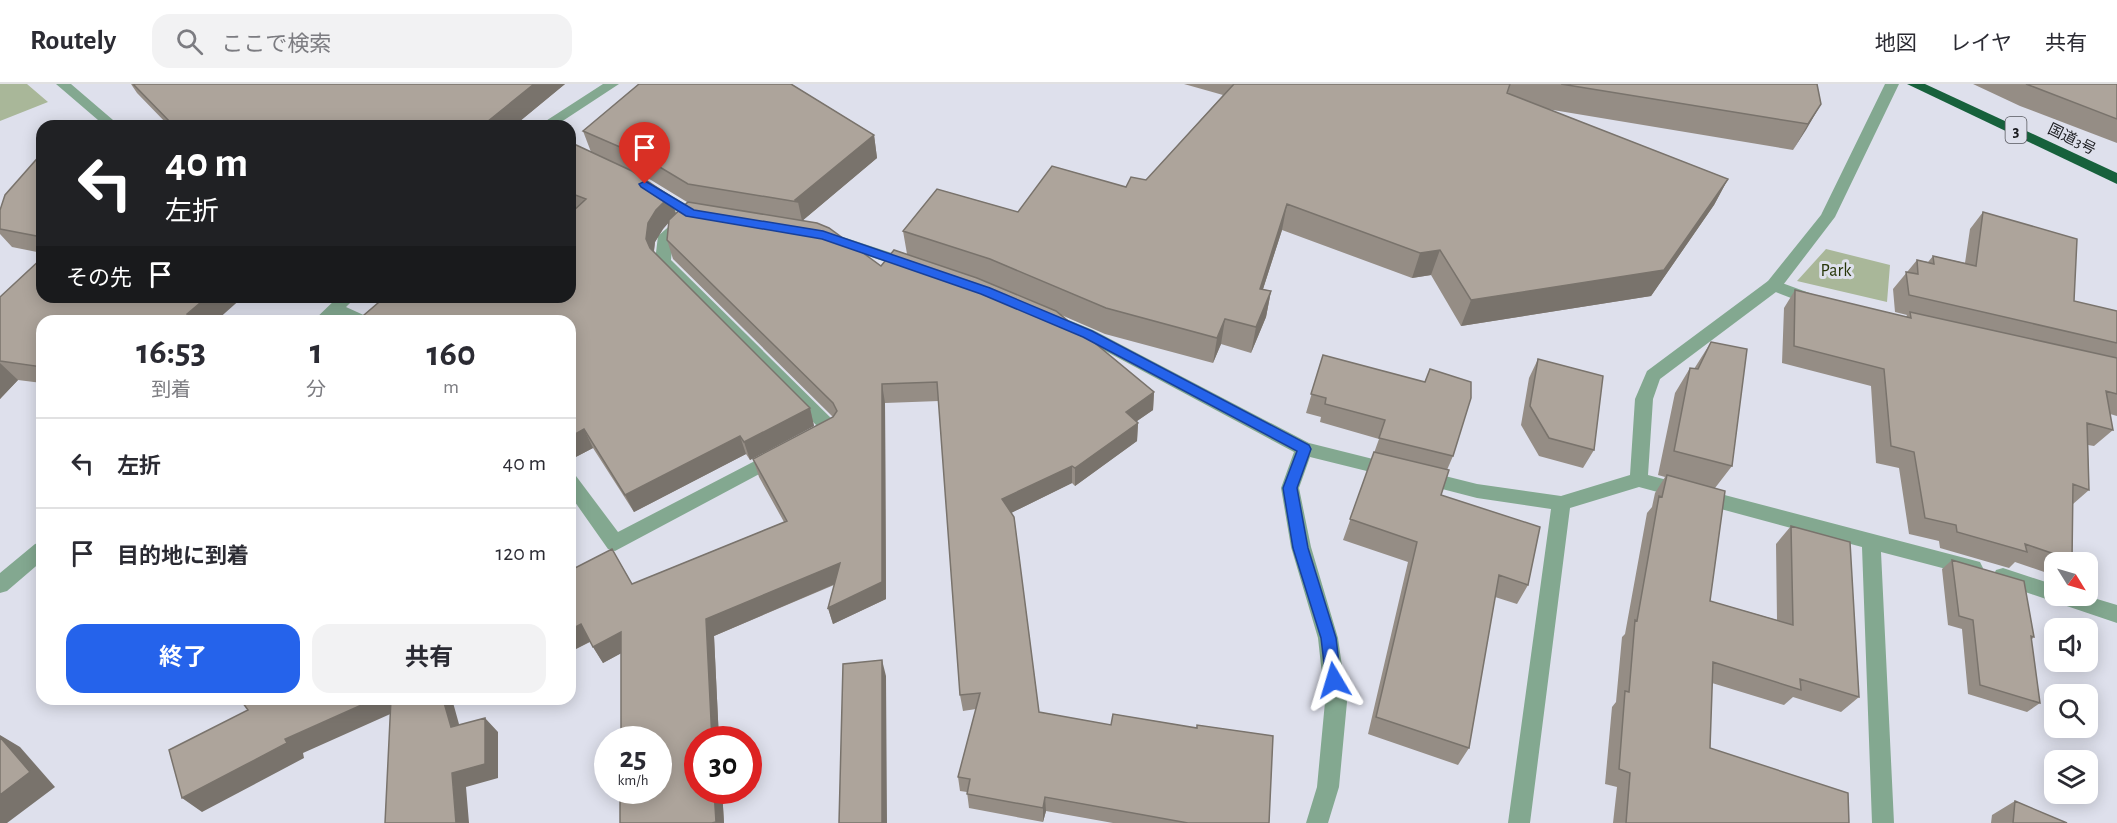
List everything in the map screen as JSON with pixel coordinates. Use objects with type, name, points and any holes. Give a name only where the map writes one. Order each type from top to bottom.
[{"type":"highway","name":"国道3号","points":[[1914,84],[2117,179]]},
{"type":"street","points":[[63,84],[106,120]]},
{"type":"street","points":[[555,120],[612,84]]},
{"type":"street","points":[[1640,480],[1644,399],[1653,375],[1774,285],[1828,217],[1892,84]]},
{"type":"street","points":[[634,180],[690,213],[724,219]]},
{"type":"street","points":[[576,489],[615,543],[830,429],[663,261],[666,236],[690,213]]},
{"type":"street","points":[[812,233],[921,269]]},
{"type":"street","points":[[1774,285],[1811,301],[1834,306]]},
{"type":"street","points":[[328,315],[342,303]]},
{"type":"street","points":[[335,309],[348,315]]},
{"type":"street","points":[[1047,317],[1087,334],[1304,449],[1477,491],[1561,503],[1640,480],[1984,570],[2044,589]]},
{"type":"street","points":[[1304,449],[1290,488],[1301,548],[1328,638],[1336,702],[1328,787],[1317,823]]},
{"type":"street","points":[[1519,823],[1561,503]]},
{"type":"street","points":[[1871,542],[1883,823]]},
{"type":"street","points":[[0,585],[36,555]]},
{"type":"street","points":[[2093,606],[2117,614]]},
{"type":"green space","points":[[0,84],[27,84],[48,102],[0,121]]},
{"type":"green space","name":"Park","points":[[1826,249],[1890,265],[1887,302],[1797,281]]},
{"type":"building","points":[[133,84],[534,84],[489,120],[168,120]]},
{"type":"building","points":[[639,84],[791,84],[874,135],[795,200],[798,202],[688,184],[643,157],[583,131]]},
{"type":"building","points":[[1234,84],[1510,84],[1507,93],[1728,179],[1664,270],[1471,300],[1440,250],[1420,253],[1287,204],[1260,289],[1271,291],[1256,327],[1225,319],[1217,338],[1106,308],[990,259],[903,231],[937,189],[1018,212],[1052,166],[1126,187],[1131,177],[1146,180]]},
{"type":"building","points":[[1561,84],[1817,84],[1821,104],[1808,124]]},
{"type":"building","points":[[2026,84],[2117,84],[2117,119],[2034,87]]},
{"type":"building","points":[[576,145],[632,171],[670,196],[656,210],[648,223],[646,239],[650,248],[810,408],[744,442],[740,436],[625,495],[584,429],[576,434],[576,315],[364,315],[378,303],[576,303],[576,208],[586,199],[576,195]]},
{"type":"building","points":[[36,160],[36,236],[0,229],[0,210],[5,195]]},
{"type":"building","points":[[688,202],[817,223],[829,228],[881,266],[894,250],[977,278],[1056,311],[1154,392],[1126,412],[1138,423],[1075,468],[1072,466],[1002,499],[1014,517],[1039,712],[1111,725],[1113,714],[1197,728],[1197,725],[1273,736],[1269,823],[1188,823],[1045,797],[1043,808],[967,794],[970,779],[958,777],[980,693],[960,695],[937,382],[882,384],[882,582],[828,608],[840,563],[706,619],[711,726],[684,726],[684,804],[715,804],[716,822],[620,823],[620,804],[672,804],[672,726],[621,726],[621,632],[593,647],[581,624],[576,627],[576,567],[612,549],[632,584],[787,521],[753,459],[833,417],[837,411],[833,403],[667,240],[669,220]]},
{"type":"building","points":[[1983,212],[2077,239],[2074,301],[2117,311],[2117,343],[1909,295],[1906,272],[1918,274],[1917,260],[1934,264],[1933,256],[1976,266]]},
{"type":"building","points":[[36,264],[36,303],[200,303],[188,315],[36,315],[36,366],[0,361],[0,297]]},
{"type":"building","points":[[1795,290],[1911,318],[1910,312],[2117,358],[2117,394],[2106,391],[2113,430],[2087,423],[2089,490],[2073,484],[2072,552],[2048,552],[2025,544],[2027,552],[1957,532],[1956,525],[1925,518],[1914,452],[1891,446],[1884,369],[1794,346]]},
{"type":"building","points":[[1711,342],[1747,349],[1732,466],[1674,451],[1690,368],[1698,369]]},
{"type":"building","points":[[1323,355],[1425,382],[1430,369],[1471,382],[1471,398],[1453,456],[1379,438],[1385,420],[1325,404],[1326,398],[1311,394]]},
{"type":"building","points":[[1538,359],[1603,376],[1594,450],[1549,438],[1530,406]]},
{"type":"building","points":[[1374,452],[1449,470],[1441,495],[1540,527],[1528,585],[1499,575],[1469,748],[1376,717],[1417,542],[1350,519]]},
{"type":"building","points":[[1667,475],[1725,491],[1710,601],[1793,625],[1791,526],[1850,542],[1859,697],[1800,679],[1801,690],[1713,662],[1710,748],[1848,793],[1849,823],[1626,823],[1630,773],[1619,769],[1625,691],[1629,692],[1635,620],[1637,621],[1659,496],[1662,497]]},
{"type":"building","points":[[1952,560],[2024,581],[2034,637],[2031,636],[2040,703],[1980,685],[1973,620],[1959,616]]},
{"type":"building","points":[[882,660],[882,823],[839,823],[843,664]]},
{"type":"building","points":[[244,705],[362,705],[285,739],[287,743],[182,798],[169,750],[248,710]]},
{"type":"building","points":[[391,705],[445,705],[451,727],[485,718],[485,764],[452,773],[456,823],[385,823]]},
{"type":"building","points":[[0,737],[30,772],[0,795]]},
{"type":"building","points":[[2015,801],[2067,823],[2013,823]]},
{"type":"route","points":[[645,184],[690,213],[823,235],[986,291],[1087,334],[1304,449],[1290,488],[1301,548],[1328,638],[1334,680]]}]
